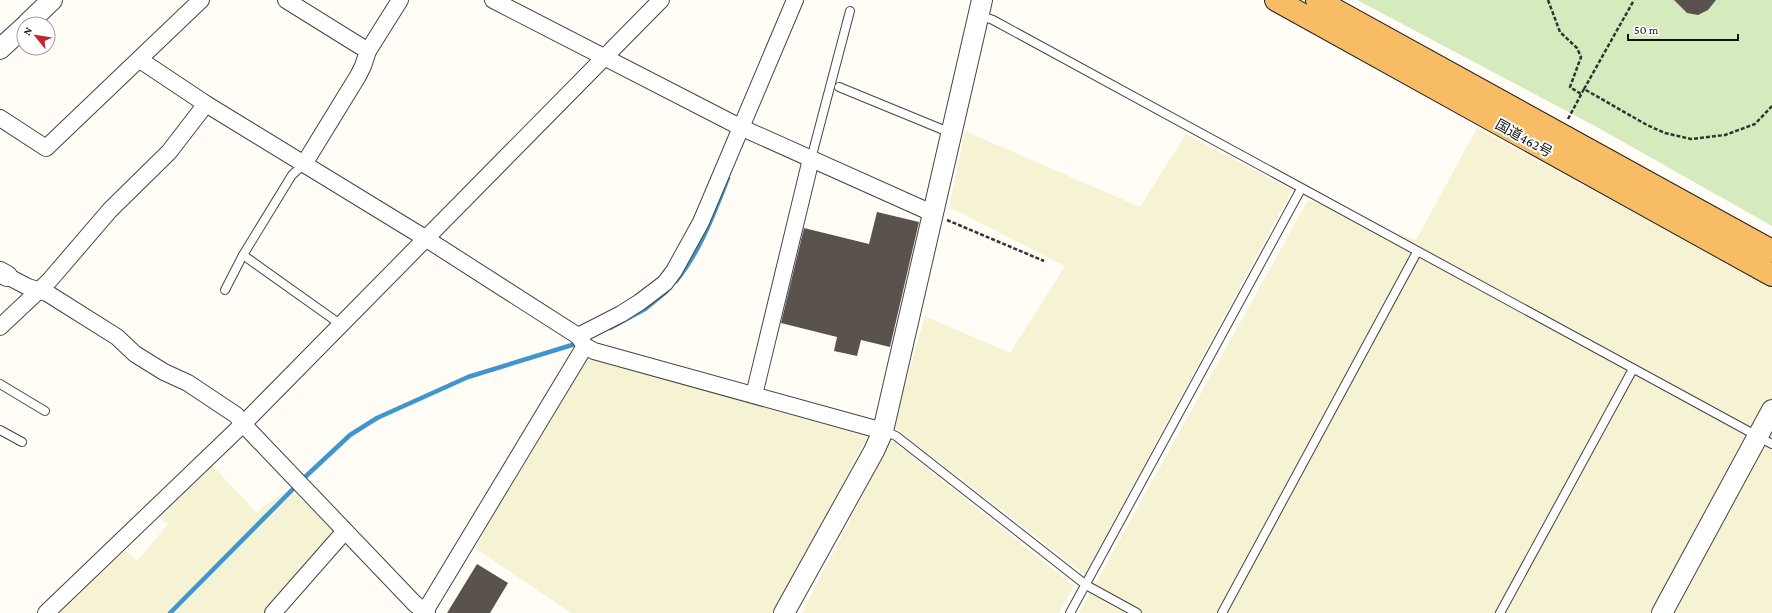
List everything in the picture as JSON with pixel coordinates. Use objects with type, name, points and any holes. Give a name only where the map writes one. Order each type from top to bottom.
[{"type":"highway","name":"国道462号","points":[[1276,0],[1772,275]]},
{"type":"highway","name":"国道462号","points":[[1317,0],[1772,251]]},
{"type":"street","points":[[35,16],[52,0]]},
{"type":"street","points":[[0,118],[46,148],[140,60],[201,0]]},
{"type":"street","points":[[286,0],[368,51]]},
{"type":"street","points":[[304,164],[358,76],[368,51],[400,0]]},
{"type":"street","points":[[493,0],[603,58],[740,127],[932,213]]},
{"type":"street","points":[[46,613],[243,424],[661,0]]},
{"type":"street","points":[[4,274],[28,287],[47,293],[117,337],[135,354],[164,372],[188,383],[236,415],[415,604],[426,613],[581,341],[640,302],[665,283],[674,271],[701,222],[795,0]]},
{"type":"street","points":[[784,613],[874,450],[883,430],[980,7]]},
{"type":"street","points":[[0,49],[16,34]]},
{"type":"street","points":[[140,60],[206,104],[425,238],[594,351],[883,430]]},
{"type":"street","points":[[0,327],[49,281],[110,210],[169,152],[206,104]]},
{"type":"street","points":[[754,395],[811,159]]},
{"type":"street","points":[[1662,613],[1765,440],[1772,410]]},
{"type":"street","points":[[273,613],[345,531]]},
{"type":"lane","points":[[980,7],[993,20],[1301,189],[1765,440]]},
{"type":"lane","points":[[811,159],[850,11]]},
{"type":"lane","points":[[839,87],[951,133]]},
{"type":"lane","points":[[225,290],[243,255],[292,175],[304,164]]},
{"type":"lane","points":[[1070,613],[1301,189]]},
{"type":"lane","points":[[1222,613],[1417,252]]},
{"type":"lane","points":[[243,255],[340,324]]},
{"type":"lane","points":[[1500,613],[1633,369]]},
{"type":"lane","points":[[0,384],[45,410]]},
{"type":"lane","points":[[0,430],[22,442]]},
{"type":"lane","points":[[883,430],[896,436],[1086,585],[1137,613]]},
{"type":"path","points":[[1548,0],[1560,32],[1577,48],[1581,57],[1570,87],[1581,94]]},
{"type":"path","points":[[1567,121],[1634,0]]},
{"type":"path","points":[[1584,89],[1647,125],[1665,133],[1691,139],[1724,135],[1755,124],[1772,106]]},
{"type":"path","points":[[932,213],[1044,261]]},
{"type":"shaded area","points":[[1477,128],[1772,287],[1772,613],[1079,613],[1308,200],[1416,240]]},
{"type":"shaded area","points":[[965,131],[1140,207],[1186,134],[1292,190],[1085,575],[893,426],[925,316],[1010,353],[1065,266],[949,207]]},
{"type":"shaded area","points":[[588,354],[870,432],[775,613],[571,613],[475,548]]},
{"type":"shaded area","points":[[891,440],[1074,586],[1059,613],[802,613]]},
{"type":"shaded area","points":[[210,463],[256,512],[289,489],[335,530],[263,613],[57,613],[126,550],[137,561],[168,524],[160,518]]},
{"type":"green space","points":[[1357,0],[1772,0],[1772,226],[1595,126]]},
{"type":"building","points":[[1674,0],[1716,0],[1708,10],[1698,15],[1687,13]]},
{"type":"building","points":[[877,212],[919,222],[890,347],[861,340],[857,356],[834,351],[837,337],[781,323],[804,228],[869,244]]},
{"type":"building","points":[[477,564],[508,583],[490,613],[447,613]]},
{"type":"waterway","points":[[676,281],[685,270],[699,245],[712,218],[728,178]]},
{"type":"waterway","points":[[610,328],[645,309],[667,291]]},
{"type":"waterway","points":[[304,478],[350,435],[377,418],[468,377],[572,345]]},
{"type":"waterway","points":[[170,613],[293,489]]}]
